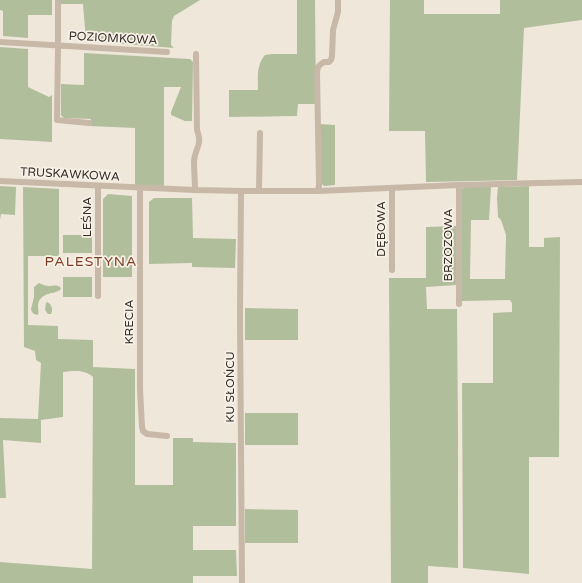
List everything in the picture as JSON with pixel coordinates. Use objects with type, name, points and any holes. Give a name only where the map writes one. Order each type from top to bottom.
[{"type":"street","name":"POZIOMKOWA","points":[[58,0],[57,120],[89,122]]},
{"type":"street","points":[[318,191],[317,72],[318,67],[321,64],[331,60],[333,30],[338,12],[338,0]]},
{"type":"street","name":"POZIOMKOWA","points":[[0,42],[167,52]]},
{"type":"street","points":[[195,190],[194,160],[199,145],[197,130],[196,54]]},
{"type":"street","points":[[259,191],[260,133]]},
{"type":"street","name":"TRUSKAWKOWA","points":[[0,181],[241,191],[318,191],[582,182]]},
{"type":"street","name":"BRZOZOWA","points":[[459,185],[460,304]]},
{"type":"street","name":"LEŚNA","points":[[98,186],[98,296]]},
{"type":"street","name":"KRECIA","points":[[140,188],[140,389],[142,427],[143,431],[147,434],[167,436]]},
{"type":"street","name":"DĘBOWA","points":[[392,188],[392,270]]},
{"type":"street","name":"KU SŁOŃCU","points":[[241,191],[240,314],[242,583]]},
{"type":"green space","points":[[0,0],[52,0],[52,15],[28,15],[28,38],[3,36],[3,11],[0,10]]},
{"type":"green space","points":[[61,0],[200,0],[174,16],[172,21],[171,45],[174,48],[86,41],[83,4],[61,4]]},
{"type":"green space","points":[[297,0],[315,0],[316,104],[298,104],[297,116],[229,117],[229,90],[258,90],[259,67],[265,55],[297,54]]},
{"type":"green space","points":[[390,0],[424,0],[424,14],[500,14],[500,0],[582,0],[582,20],[524,28],[517,180],[426,182],[425,131],[389,131]]},
{"type":"green space","points":[[0,47],[28,49],[28,87],[49,97],[52,95],[52,142],[0,139]]},
{"type":"green space","points":[[84,53],[190,59],[193,62],[192,121],[185,121],[171,115],[181,87],[164,87],[164,186],[135,185],[135,128],[90,126],[91,119],[64,118],[61,115],[61,84],[84,85]]},
{"type":"green space","points":[[320,124],[335,125],[335,185],[324,186],[320,182]]},
{"type":"green space","points":[[0,186],[16,187],[15,215],[1,214],[0,220]]},
{"type":"green space","points":[[529,186],[529,247],[544,247],[544,238],[560,237],[559,457],[529,457],[529,574],[463,568],[462,383],[493,383],[493,313],[512,312],[512,303],[510,300],[462,301],[461,190],[464,187],[491,187],[489,220],[471,220],[470,279],[505,279],[506,235],[501,220],[498,217],[498,187]]},
{"type":"green space","points":[[23,187],[59,189],[59,256],[28,256],[28,325],[58,326],[58,339],[93,340],[93,367],[135,369],[135,485],[173,485],[173,438],[193,438],[193,442],[236,443],[236,526],[193,526],[193,550],[236,550],[237,576],[193,576],[193,583],[0,583],[0,562],[92,569],[93,377],[90,374],[75,371],[63,372],[63,417],[41,420],[41,443],[3,440],[6,498],[0,498],[0,418],[38,419],[41,363],[36,360],[35,351],[24,347]]},
{"type":"green space","points":[[108,194],[132,196],[132,277],[103,277],[103,199]]},
{"type":"green space","points":[[154,198],[192,198],[193,238],[236,239],[235,268],[192,267],[192,263],[149,264],[149,202]]},
{"type":"green space","points":[[456,226],[457,285],[426,287],[427,309],[457,309],[458,568],[428,566],[428,583],[391,583],[389,278],[426,278],[426,227]]},
{"type":"green space","points":[[63,235],[92,235],[92,253],[63,253]]},
{"type":"green space","points":[[63,277],[92,277],[92,297],[63,297]]},
{"type":"green space","points":[[39,283],[61,288],[60,290],[41,298],[38,305],[38,315],[34,314],[31,309],[34,297],[34,287]]},
{"type":"green space","points":[[47,302],[52,307],[51,314],[48,314],[45,310]]},
{"type":"green space","points":[[245,308],[298,309],[298,340],[245,340]]},
{"type":"green space","points":[[245,413],[298,413],[298,445],[245,445]]},
{"type":"green space","points":[[245,509],[298,510],[298,543],[245,543]]},
{"type":"district","name":"PALESTYNA","points":[[91,261]]}]
